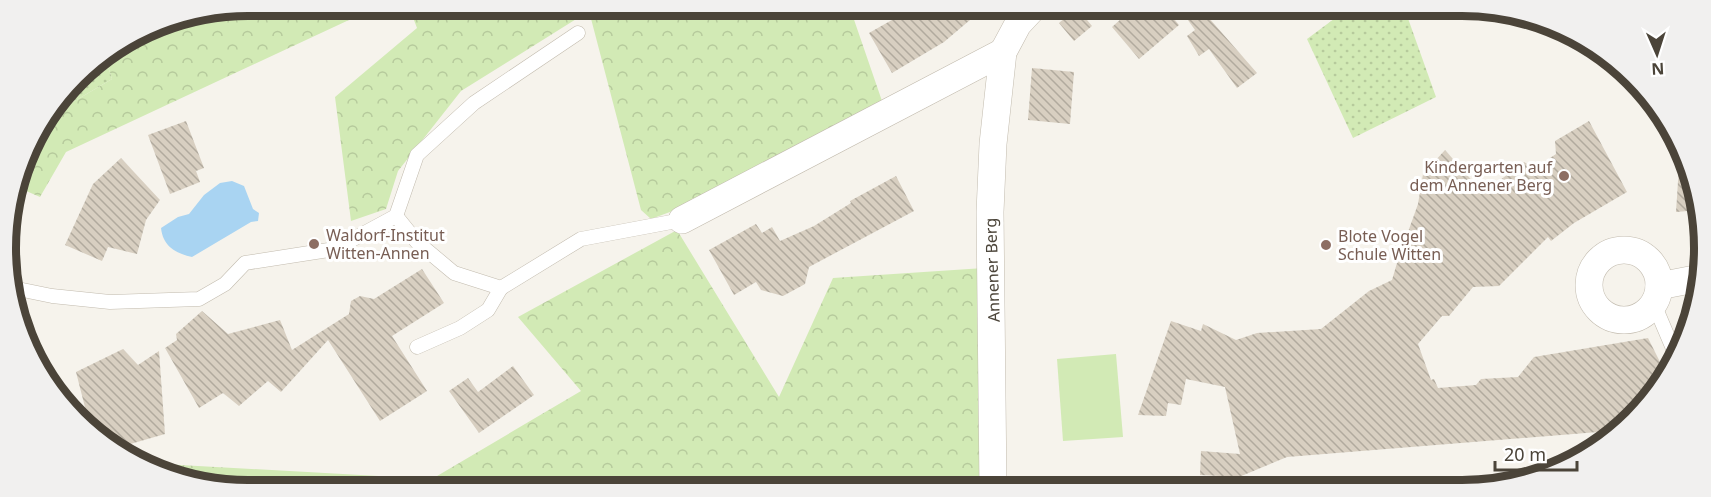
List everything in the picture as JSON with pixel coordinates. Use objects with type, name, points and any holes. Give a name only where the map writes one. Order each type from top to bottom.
[{"type":"street","name":"Annener Berg","points":[[993,480],[990,212],[993,144],[1003,52],[1018,24],[1025,16]]},
{"type":"street","points":[[682,220],[1003,52]]},
{"type":"street","points":[[1657,295],[1693,281]]},
{"type":"lane","points":[[20,289],[52,296],[110,302],[199,299],[225,284],[245,263],[335,249],[396,216],[417,155],[474,103],[578,33]]},
{"type":"lane","points":[[396,216],[417,242],[454,273],[501,288]]},
{"type":"lane","points":[[417,347],[460,328],[488,310],[501,288],[581,239],[682,220]]},
{"type":"lane","points":[[1657,295],[1673,346]]},
{"type":"green space","points":[[248,16],[358,16],[66,152],[40,197],[24,190],[40,146],[64,108],[112,79],[107,64],[146,40],[188,24],[218,18]]},
{"type":"green space","points":[[412,16],[581,16],[461,91],[398,171],[386,209],[351,221],[335,97],[417,28]]},
{"type":"green space","points":[[590,16],[853,16],[882,101],[678,209],[651,219],[641,210]]},
{"type":"green space","points":[[1338,16],[1407,16],[1436,97],[1353,138],[1307,39]]},
{"type":"green space","points":[[107,64],[112,79],[64,108],[84,84]]},
{"type":"green space","points":[[677,230],[779,397],[833,278],[984,268],[991,480],[233,480],[188,473],[163,464],[432,479],[581,391],[518,317]]},
{"type":"green space","points":[[1116,354],[1123,437],[1063,441],[1057,359]]},
{"type":"water","points":[[232,181],[244,186],[253,209],[259,213],[258,221],[251,222],[192,257],[171,248],[164,240],[161,228],[178,217],[189,214],[204,195],[220,183]]},
{"type":"building","points":[[899,16],[975,16],[944,42],[892,73],[869,33]]},
{"type":"building","points":[[1067,16],[1084,16],[1092,26],[1074,41],[1059,23]]},
{"type":"building","points":[[1124,16],[1172,16],[1179,25],[1139,59],[1112,27]]},
{"type":"building","points":[[1185,16],[1207,16],[1257,73],[1237,88],[1209,49],[1199,56],[1187,36],[1195,30]]},
{"type":"building","points":[[1032,68],[1074,72],[1070,124],[1028,120]]},
{"type":"building","points":[[186,121],[204,168],[196,171],[200,182],[170,194],[148,135]]},
{"type":"building","points":[[1589,121],[1627,192],[1574,223],[1551,241],[1548,237],[1499,286],[1473,287],[1449,316],[1442,316],[1418,344],[1431,380],[1434,379],[1438,388],[1476,385],[1481,379],[1518,377],[1534,357],[1648,338],[1662,366],[1647,390],[1627,413],[1606,431],[1287,457],[1239,477],[1200,475],[1201,451],[1240,454],[1225,387],[1186,379],[1181,405],[1168,403],[1166,416],[1138,415],[1171,321],[1201,331],[1203,324],[1236,340],[1257,333],[1321,329],[1369,291],[1392,280],[1397,263],[1413,235],[1408,232],[1418,204],[1423,174],[1445,150],[1483,193],[1524,162],[1535,168],[1556,154],[1555,141]]},
{"type":"building","points":[[121,158],[160,200],[146,220],[137,254],[108,247],[102,261],[65,245],[93,184]]},
{"type":"building","points":[[1679,166],[1692,211],[1676,212]]},
{"type":"building","points":[[896,176],[914,211],[809,267],[805,284],[783,296],[761,290],[756,282],[734,295],[709,250],[756,224],[762,233],[772,227],[780,241],[814,226],[851,203],[850,201]]},
{"type":"building","points":[[422,269],[444,303],[392,336],[427,391],[380,421],[328,340],[281,392],[268,381],[239,406],[223,393],[199,408],[165,348],[177,340],[176,334],[202,311],[228,334],[280,320],[292,350],[349,314],[351,301],[360,296],[374,299]]},
{"type":"building","points":[[123,349],[138,365],[159,351],[165,434],[126,445],[107,433],[87,416],[76,372]]},
{"type":"building","points":[[513,366],[534,395],[479,433],[449,391],[468,378],[478,392]]},
{"type":"place","name":"Kindergarten auf dem Annener Berg","points":[[1564,176]]},
{"type":"place","name":"Waldorf-Institut Witten-Annen","points":[[314,244]]},
{"type":"place","name":"Blote Vogel Schule Witten","points":[[1326,245]]}]
